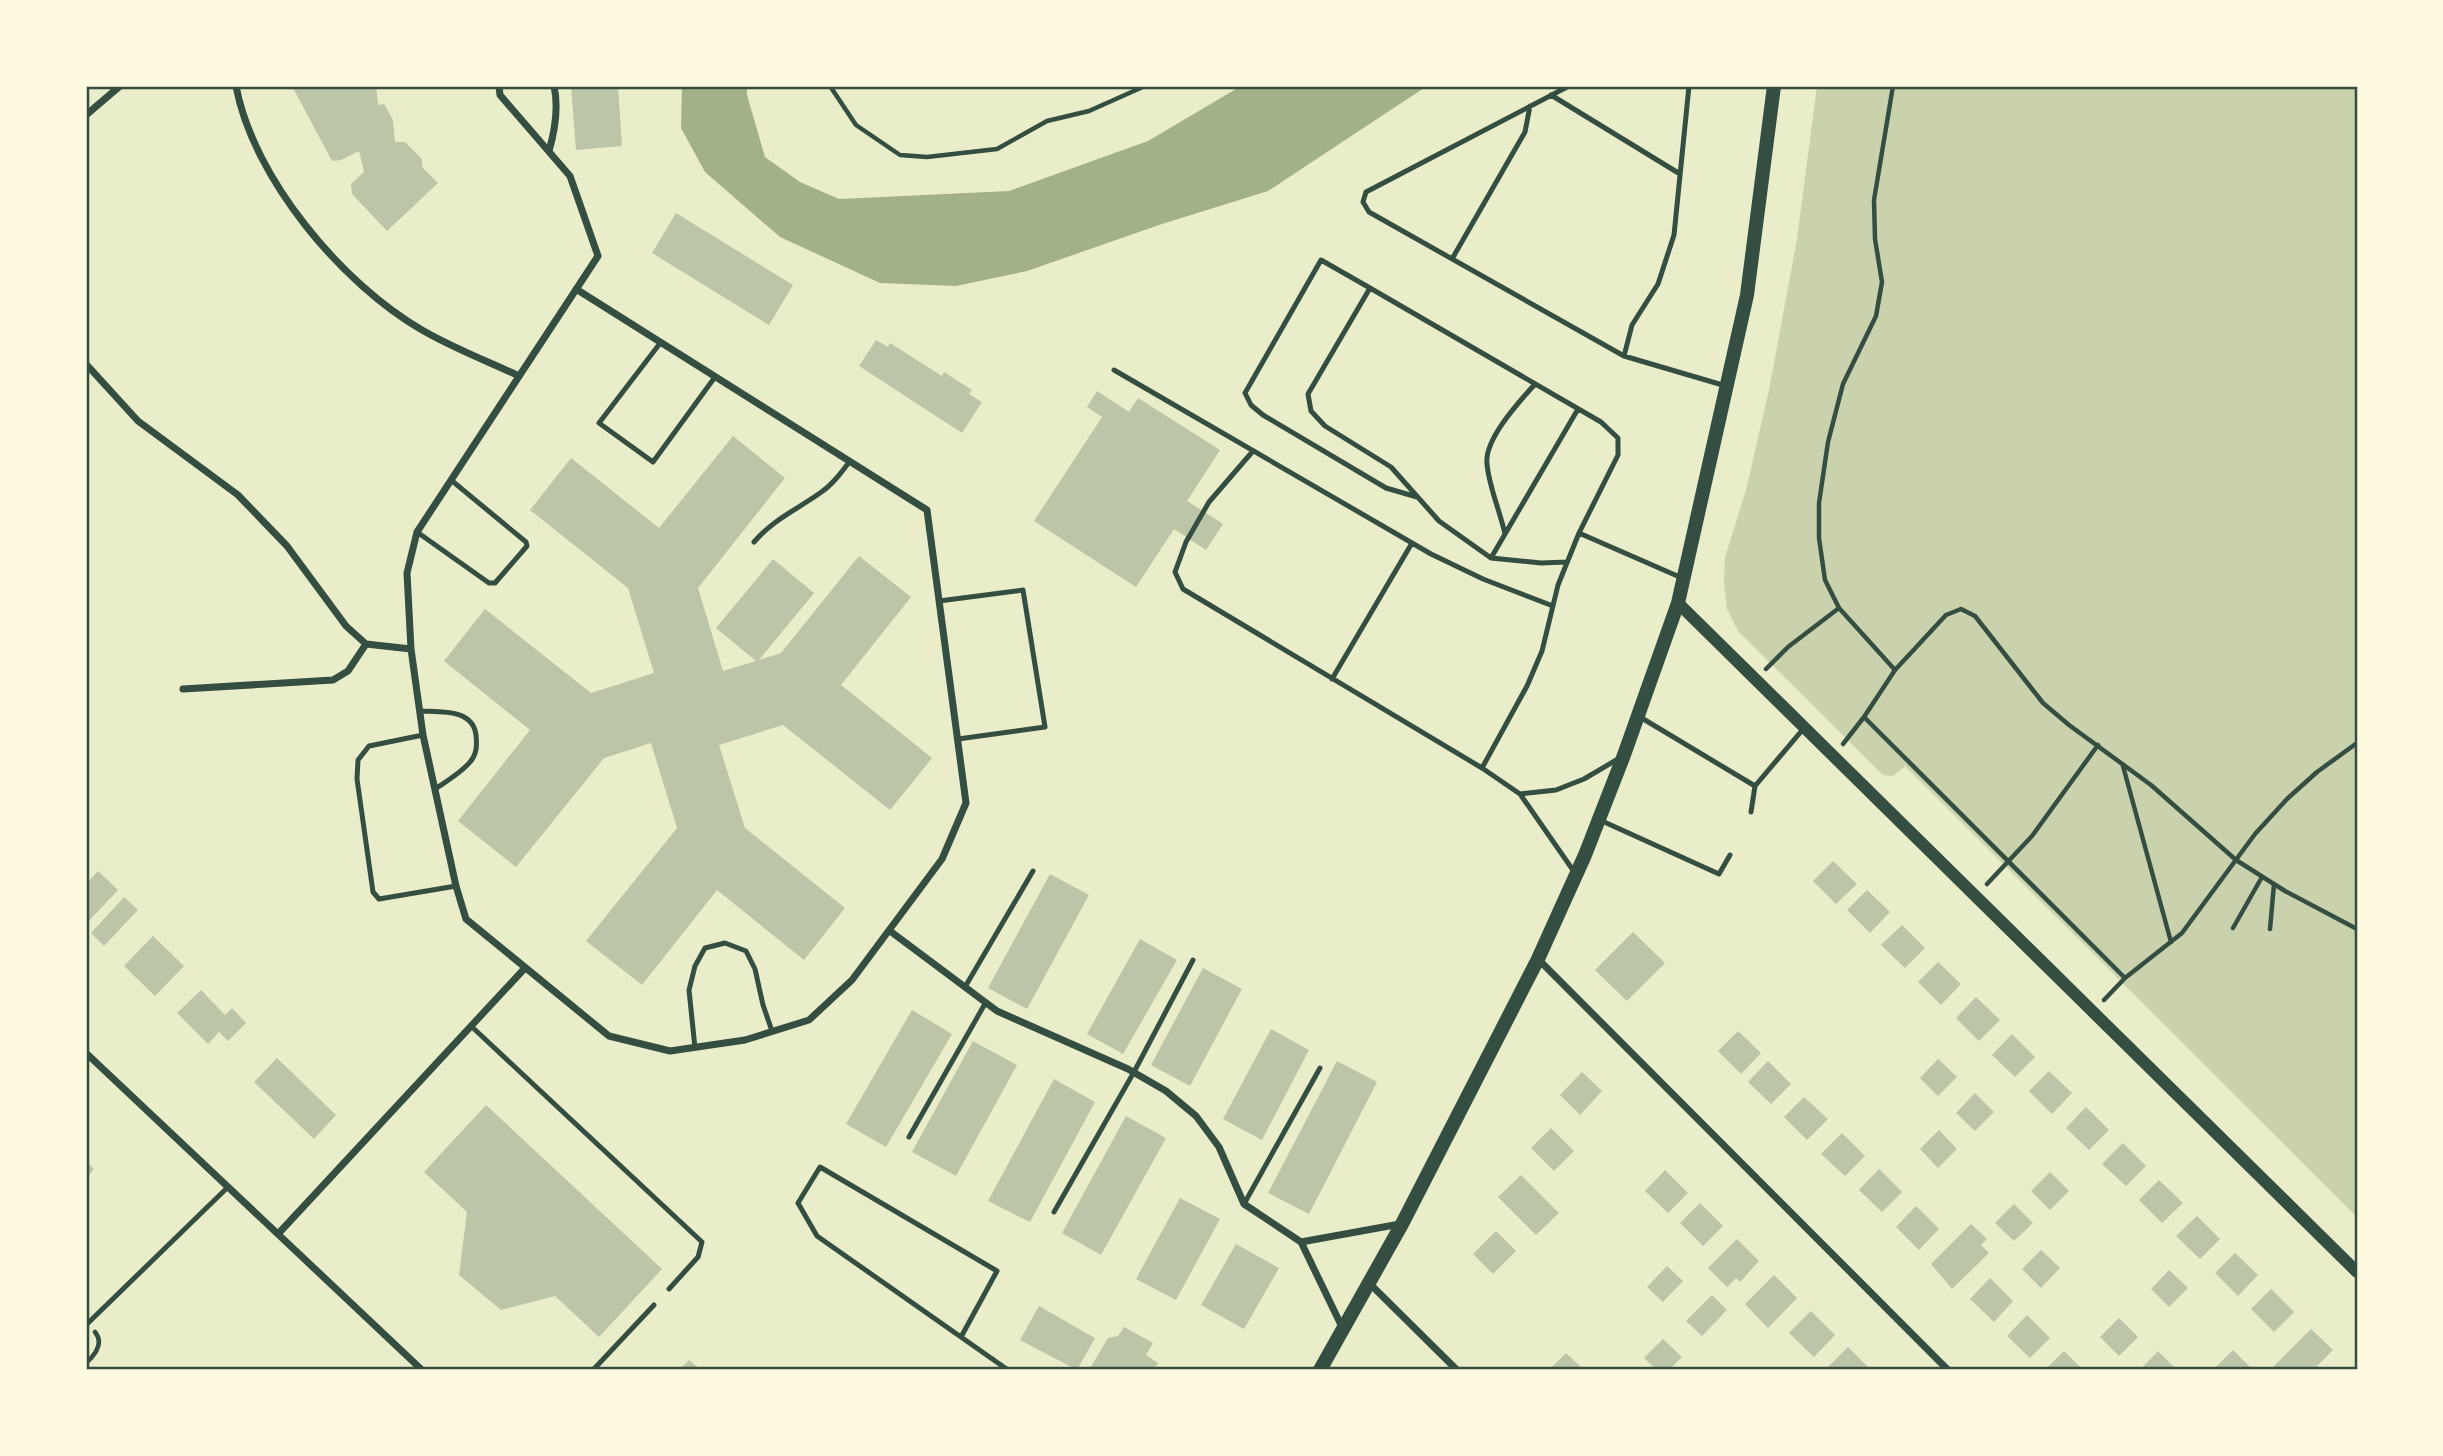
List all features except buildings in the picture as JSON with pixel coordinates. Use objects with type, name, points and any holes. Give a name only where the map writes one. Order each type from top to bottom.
[{"type":"main road","points":[[1320,1370],[1402,1224],[1538,959],[1599,820],[1678,603],[1747,295],[1773,86]]},
{"type":"street","points":[[86,115],[120,86]]},
{"type":"street","points":[[236,86],[240,107],[277,184],[310,233],[344,269],[380,301],[422,330],[519,376]]},
{"type":"street","points":[[499,86],[500,94],[570,176],[598,256],[576,289],[417,532],[407,573],[411,649],[423,735],[456,886],[466,919],[609,1036],[670,1051],[745,1040],[809,1020],[852,980],[942,859],[966,803],[928,510],[576,289]]},
{"type":"street","points":[[549,151],[555,128],[555,86]]},
{"type":"street","points":[[86,364],[138,421],[238,495],[287,546],[346,626],[366,644],[411,649]]},
{"type":"street","points":[[1678,603],[2357,1272]]},
{"type":"street","points":[[183,689],[333,680],[348,671],[366,644]]},
{"type":"street","points":[[890,931],[997,1011],[1134,1072],[1166,1091],[1195,1116],[1219,1147],[1244,1204],[1301,1242],[1343,1328]]},
{"type":"street","points":[[1538,959],[1948,1370]]},
{"type":"street","points":[[278,1234],[525,968]]},
{"type":"street","points":[[86,1053],[422,1370]]},
{"type":"street","points":[[1301,1242],[1402,1224]]},
{"type":"street","points":[[1369,1283],[1457,1370]]},
{"type":"lane","points":[[1569,86],[1366,192],[1363,202],[1368,212],[1624,356],[1726,386]]},
{"type":"lane","points":[[1624,356],[1632,324],[1658,284],[1674,235],[1689,86]]},
{"type":"lane","points":[[1550,95],[1680,174]]},
{"type":"lane","points":[[1452,259],[1525,132],[1530,106]]},
{"type":"lane","points":[[1418,497],[1386,488],[1263,415],[1251,405],[1245,393],[1321,261],[1601,422],[1618,439],[1618,455],[1567,562],[1542,651],[1527,686],[1482,768]]},
{"type":"lane","points":[[1370,288],[1308,394],[1311,411],[1325,426],[1391,467],[1439,522],[1491,558],[1541,563],[1567,562]]},
{"type":"lane","points":[[661,342],[599,424],[653,462],[715,377]]},
{"type":"lane","points":[[1114,370],[1412,543],[1483,579],[1553,606]]},
{"type":"lane","points":[[1506,534],[1486,461],[1494,438],[1535,384]]},
{"type":"lane","points":[[1491,558],[1578,409]]},
{"type":"lane","points":[[1252,451],[1209,502],[1186,542],[1175,572],[1183,589],[1482,768],[1520,794],[1576,874]]},
{"type":"lane","points":[[754,542],[782,516],[832,483],[850,461]]},
{"type":"lane","points":[[417,532],[489,583],[495,583],[527,546],[526,542],[451,480]]},
{"type":"lane","points":[[1579,533],[1683,578]]},
{"type":"lane","points":[[1332,679],[1412,543]]},
{"type":"lane","points":[[939,601],[1023,590],[1045,727],[958,739]]},
{"type":"lane","points":[[421,711],[452,712],[468,718],[475,728],[477,746],[472,760],[435,789]]},
{"type":"lane","points":[[1638,716],[1755,786]]},
{"type":"lane","points":[[1751,812],[1755,786],[1804,728]]},
{"type":"lane","points":[[423,735],[369,746],[358,760],[357,779],[373,892],[379,898],[456,886]]},
{"type":"lane","points":[[1520,794],[1556,790],[1584,779],[1624,755]]},
{"type":"lane","points":[[1599,820],[1719,874],[1730,855]]},
{"type":"lane","points":[[965,987],[1033,871]]},
{"type":"lane","points":[[695,1048],[689,990],[695,966],[705,948],[725,943],[746,951],[755,969],[772,1031]]},
{"type":"lane","points":[[1054,1212],[1134,1072],[1193,960]]},
{"type":"lane","points":[[909,1137],[986,1002]]},
{"type":"lane","points":[[471,1027],[702,1242],[698,1257],[669,1289]]},
{"type":"lane","points":[[1244,1204],[1320,1068]]},
{"type":"lane","points":[[961,1337],[997,1271],[820,1167],[798,1203],[817,1236],[1008,1370]]},
{"type":"lane","points":[[87,1324],[228,1188]]},
{"type":"lane","points":[[593,1370],[654,1305]]},
{"type":"path","points":[[830,86],[856,125],[900,155],[927,157],[997,149],[1047,121],[1089,111],[1145,86]]},
{"type":"path","points":[[1893,86],[1874,200],[1875,239],[1882,282],[1876,316],[1843,384],[1828,442],[1819,503],[1819,538],[1825,580],[1839,608],[1895,670]]},
{"type":"path","points":[[1755,680],[1788,647],[1839,608]]},
{"type":"path","points":[[1833,757],[1895,670],[1946,615],[1961,610],[1975,616],[2043,703],[2151,785],[2236,860],[2357,929]]},
{"type":"path","points":[[1864,717],[2126,978]]},
{"type":"path","points":[[2092,1012],[2126,978],[2182,933],[2255,834],[2287,799],[2317,772],[2357,743]]},
{"type":"path","points":[[1974,897],[2032,836],[2098,745]]},
{"type":"path","points":[[2123,765],[2171,942]]},
{"type":"path","points":[[2232,928],[2262,877]]},
{"type":"path","points":[[2270,929],[2274,884]]},
{"type":"path","points":[[86,1363],[94,1356],[99,1345],[99,1336],[87,1324]]},
{"type":"shaded area","points":[[682,86],[747,86],[747,95],[765,157],[800,182],[839,199],[1009,191],[1148,141],[1241,86],[1427,86],[1268,191],[1027,271],[956,286],[880,283],[780,237],[705,172],[681,128]]},
{"type":"shaded area","points":[[1817,86],[2357,86],[2357,1217],[1905,766],[1893,776],[1883,775],[1738,631],[1727,609],[1725,557],[1746,490],[1769,390],[1797,239]]}]
